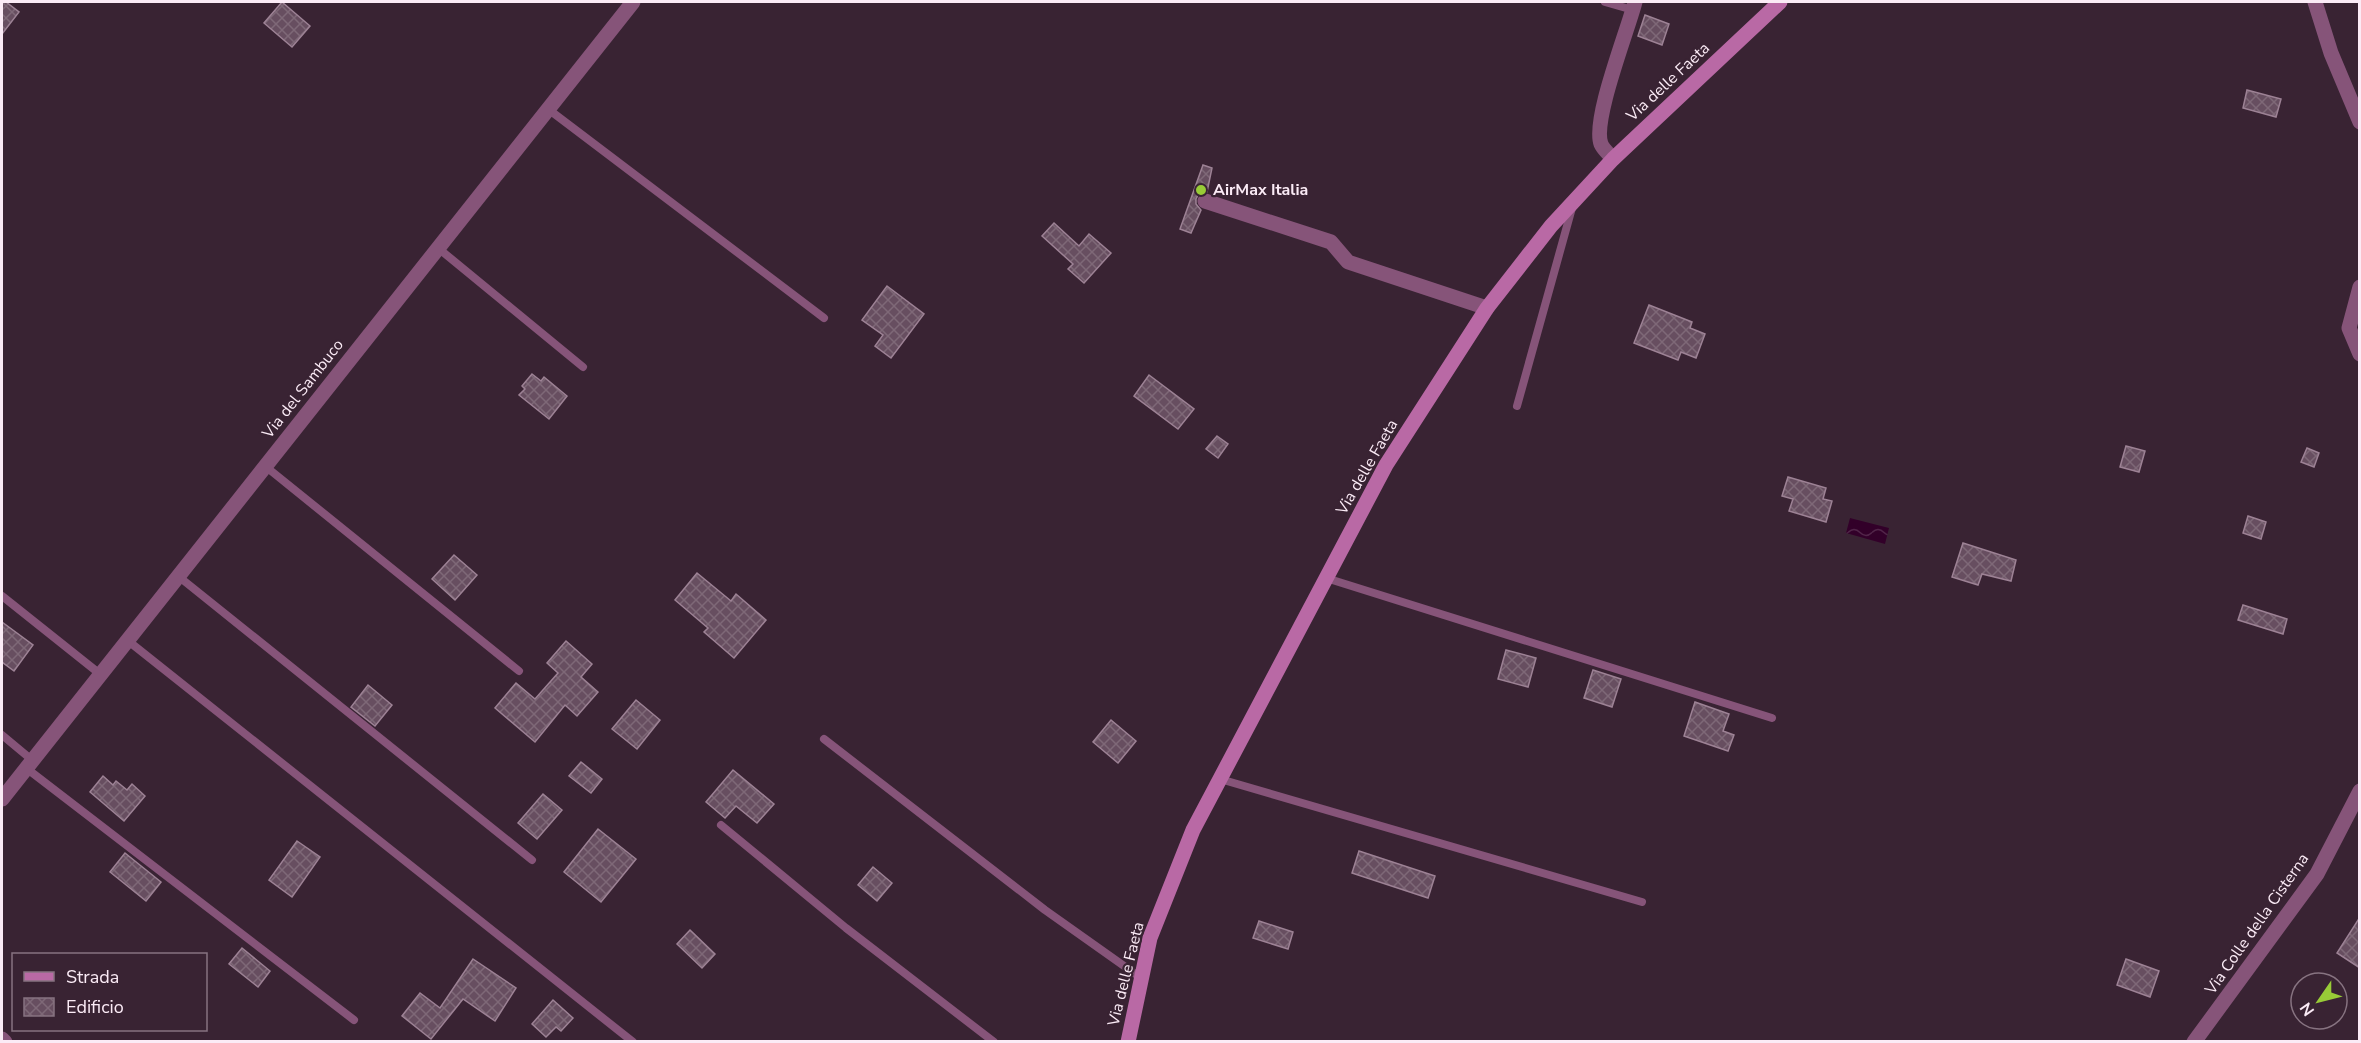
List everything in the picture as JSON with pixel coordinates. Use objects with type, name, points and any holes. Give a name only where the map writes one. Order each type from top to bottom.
[{"type":"street","name":"Via del Sambuco","points":[[2,799],[633,2]]},
{"type":"street","name":"Via delle Faeta","points":[[1128,1041],[1150,938],[1193,830],[1386,465],[1487,308],[1551,226],[1613,159],[1780,2]]},
{"type":"street","points":[[2315,2],[2331,54],[2360,122]]},
{"type":"street","points":[[1613,159],[1601,144],[1599,128],[1634,6]]},
{"type":"street","points":[[1204,201],[1331,242],[1348,262],[1487,308]]},
{"type":"street","points":[[2360,287],[2349,328],[2360,354]]},
{"type":"street","name":"Via Colle della Cisterna","points":[[2194,1041],[2317,874],[2360,791]]},
{"type":"lane","points":[[1605,2],[1634,6]]},
{"type":"lane","points":[[548,109],[824,318]]},
{"type":"lane","points":[[1517,406],[1574,201]]},
{"type":"lane","points":[[438,248],[583,367]]},
{"type":"lane","points":[[265,466],[519,672]]},
{"type":"lane","points":[[178,576],[532,860]]},
{"type":"lane","points":[[1326,578],[1772,718]]},
{"type":"lane","points":[[2,596],[100,674]]},
{"type":"lane","points":[[127,640],[633,1041]]},
{"type":"lane","points":[[2,735],[29,764],[354,1020]]},
{"type":"lane","points":[[825,739],[1045,910],[1142,978]]},
{"type":"lane","points":[[1220,779],[1642,902]]},
{"type":"lane","points":[[721,825],[846,928],[994,1041]]},
{"type":"water","points":[[1850,518],[1889,528],[1885,544],[1846,533]]},
{"type":"building","points":[[2,2],[6,2],[19,12],[2,34]]},
{"type":"building","points":[[282,2],[310,26],[292,47],[264,23]]},
{"type":"building","points":[[1645,15],[1669,24],[1662,45],[1638,36]]},
{"type":"building","points":[[2247,90],[2281,99],[2276,117],[2243,108]]},
{"type":"building","points":[[1203,165],[1212,168],[1207,192],[1199,193],[1196,199],[1196,204],[1201,210],[1191,233],[1180,229]]},
{"type":"building","points":[[1054,223],[1079,246],[1089,234],[1111,253],[1084,283],[1068,269],[1073,264],[1042,236]]},
{"type":"building","points":[[887,286],[924,314],[891,358],[875,346],[883,335],[862,320]]},
{"type":"building","points":[[1649,305],[1692,322],[1690,328],[1705,334],[1696,358],[1681,352],[1678,360],[1634,343]]},
{"type":"building","points":[[532,374],[541,381],[544,377],[567,396],[549,419],[519,395],[525,389],[522,386]]},
{"type":"building","points":[[1149,375],[1194,409],[1178,429],[1134,396]]},
{"type":"building","points":[[1217,436],[1228,444],[1218,458],[1206,449]]},
{"type":"building","points":[[2126,446],[2145,451],[2139,472],[2120,467]]},
{"type":"building","points":[[2307,448],[2319,453],[2314,467],[2301,462]]},
{"type":"building","points":[[1788,477],[1826,488],[1823,499],[1832,501],[1826,522],[1789,511],[1793,499],[1782,496]]},
{"type":"building","points":[[2248,516],[2266,522],[2261,539],[2243,533]]},
{"type":"building","points":[[1963,543],[2016,560],[2011,581],[1982,574],[1978,585],[1952,577]]},
{"type":"building","points":[[454,555],[477,575],[455,600],[432,579]]},
{"type":"building","points":[[697,573],[731,601],[736,594],[766,620],[734,658],[704,632],[708,628],[675,600]]},
{"type":"building","points":[[2243,605],[2287,619],[2283,634],[2238,620]]},
{"type":"building","points":[[2,622],[33,645],[14,671],[2,662]]},
{"type":"building","points":[[566,641],[592,664],[581,677],[598,692],[577,716],[565,705],[535,742],[495,708],[516,683],[535,699],[558,673],[547,663]]},
{"type":"building","points":[[1506,650],[1536,658],[1528,687],[1498,679]]},
{"type":"building","points":[[1593,670],[1621,679],[1612,707],[1584,698]]},
{"type":"building","points":[[368,685],[392,705],[375,726],[351,707]]},
{"type":"building","points":[[636,700],[660,720],[637,749],[612,729]]},
{"type":"building","points":[[1695,702],[1729,714],[1723,731],[1734,735],[1728,751],[1684,736]]},
{"type":"building","points":[[1111,720],[1136,741],[1118,763],[1093,742]]},
{"type":"building","points":[[581,762],[602,779],[591,793],[569,776]]},
{"type":"building","points":[[733,770],[774,804],[757,823],[736,806],[725,818],[706,802]]},
{"type":"building","points":[[103,776],[113,785],[116,781],[127,790],[132,784],[145,796],[124,821],[90,792]]},
{"type":"building","points":[[543,794],[562,810],[537,839],[518,823]]},
{"type":"building","points":[[598,829],[636,859],[601,902],[564,872]]},
{"type":"building","points":[[297,841],[320,857],[292,897],[269,880]]},
{"type":"building","points":[[1359,851],[1435,876],[1428,898],[1352,873]]},
{"type":"building","points":[[125,853],[161,882],[146,901],[110,872]]},
{"type":"building","points":[[873,867],[892,883],[877,901],[858,885]]},
{"type":"building","points":[[2360,917],[2360,968],[2337,953]]},
{"type":"building","points":[[1259,921],[1293,932],[1288,949],[1253,938]]},
{"type":"building","points":[[690,930],[715,954],[702,968],[677,944]]},
{"type":"building","points":[[242,948],[270,971],[258,987],[229,964]]},
{"type":"building","points":[[473,959],[516,988],[495,1021],[463,999],[431,1039],[402,1016],[420,993],[440,1008]]},
{"type":"building","points":[[2126,959],[2159,971],[2150,997],[2117,985]]},
{"type":"building","points":[[553,1000],[573,1018],[561,1031],[556,1027],[546,1037],[532,1024]]},
{"type":"place","name":"AirMax Italia","points":[[1201,190]]}]
